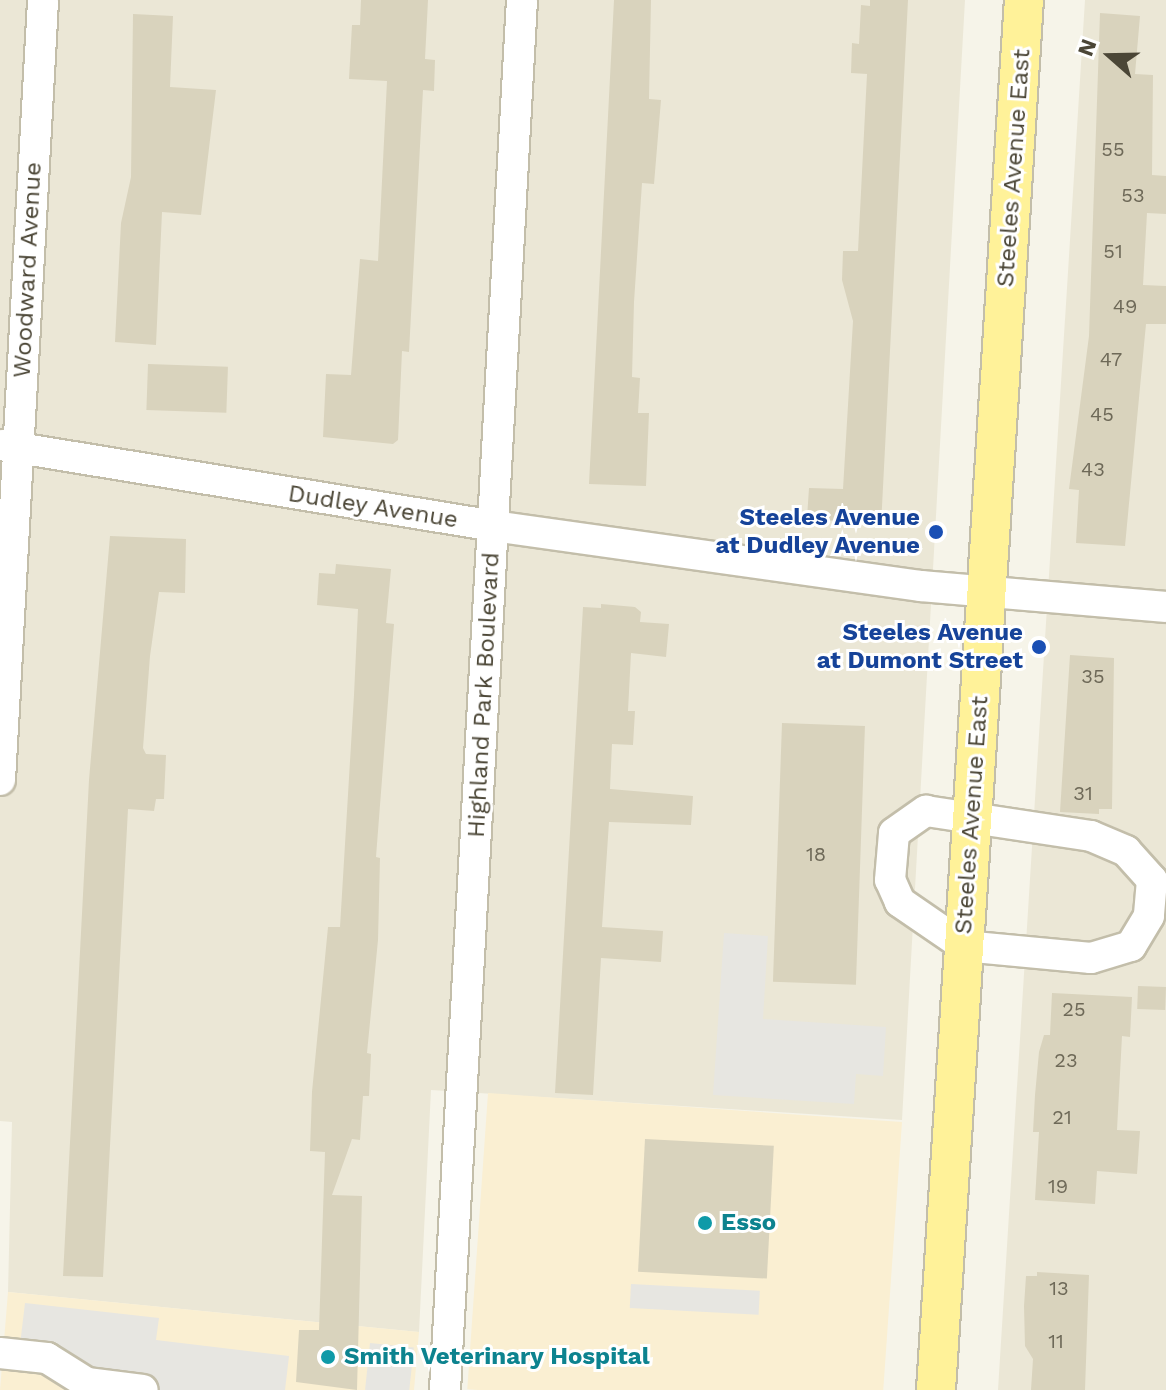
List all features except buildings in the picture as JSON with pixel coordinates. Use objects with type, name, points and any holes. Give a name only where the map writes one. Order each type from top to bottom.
[{"type":"main road","name":"Steeles Avenue East","points":[[936,1390],[1024,0]]},
{"type":"street","name":"Woodward Avenue","points":[[0,780],[9,446],[43,0]]},
{"type":"street","name":"Highland Park Boulevard","points":[[445,1390],[522,0]]},
{"type":"street","name":"Dudley Avenue","points":[[9,446],[493,526],[986,591],[1166,607]]},
{"type":"street","points":[[926,811],[972,821],[1091,836],[1126,851],[1152,880],[1149,916],[1131,946],[1091,958],[964,946],[900,902],[890,880],[894,833],[908,819],[926,811]]},
{"type":"street","points":[[0,1353],[47,1358],[87,1383],[143,1390]]},
{"type":"shaded area","points":[[0,0],[965,0],[902,1120],[431,1090],[419,1332],[8,1292],[12,1122],[0,1121]]},
{"type":"shaded area","points":[[1085,0],[1166,0],[1166,1390],[998,1390]]},
{"type":"shaded area","points":[[724,933],[768,936],[763,1019],[886,1027],[883,1076],[856,1074],[854,1104],[713,1095]]},
{"type":"shaded area","points":[[488,1093],[902,1122],[883,1390],[467,1389]]},
{"type":"shaded area","points":[[631,1284],[760,1291],[759,1315],[630,1308]]},
{"type":"shaded area","points":[[8,1292],[419,1332],[414,1390],[0,1390]]},
{"type":"shaded area","points":[[25,1303],[159,1318],[156,1340],[289,1356],[285,1390],[90,1390],[91,1379],[17,1370]]},
{"type":"shaded area","points":[[370,1343],[414,1348],[409,1390],[365,1390]]},
{"type":"place","name":"Steeles Avenue at Dudley Avenue","points":[[936,532]]},
{"type":"place","name":"Steeles Avenue at Dumont Street","points":[[1039,647]]},
{"type":"place","name":"Esso","points":[[705,1223]]},
{"type":"place","name":"Smith Veterinary Hospital","points":[[328,1357]]}]
